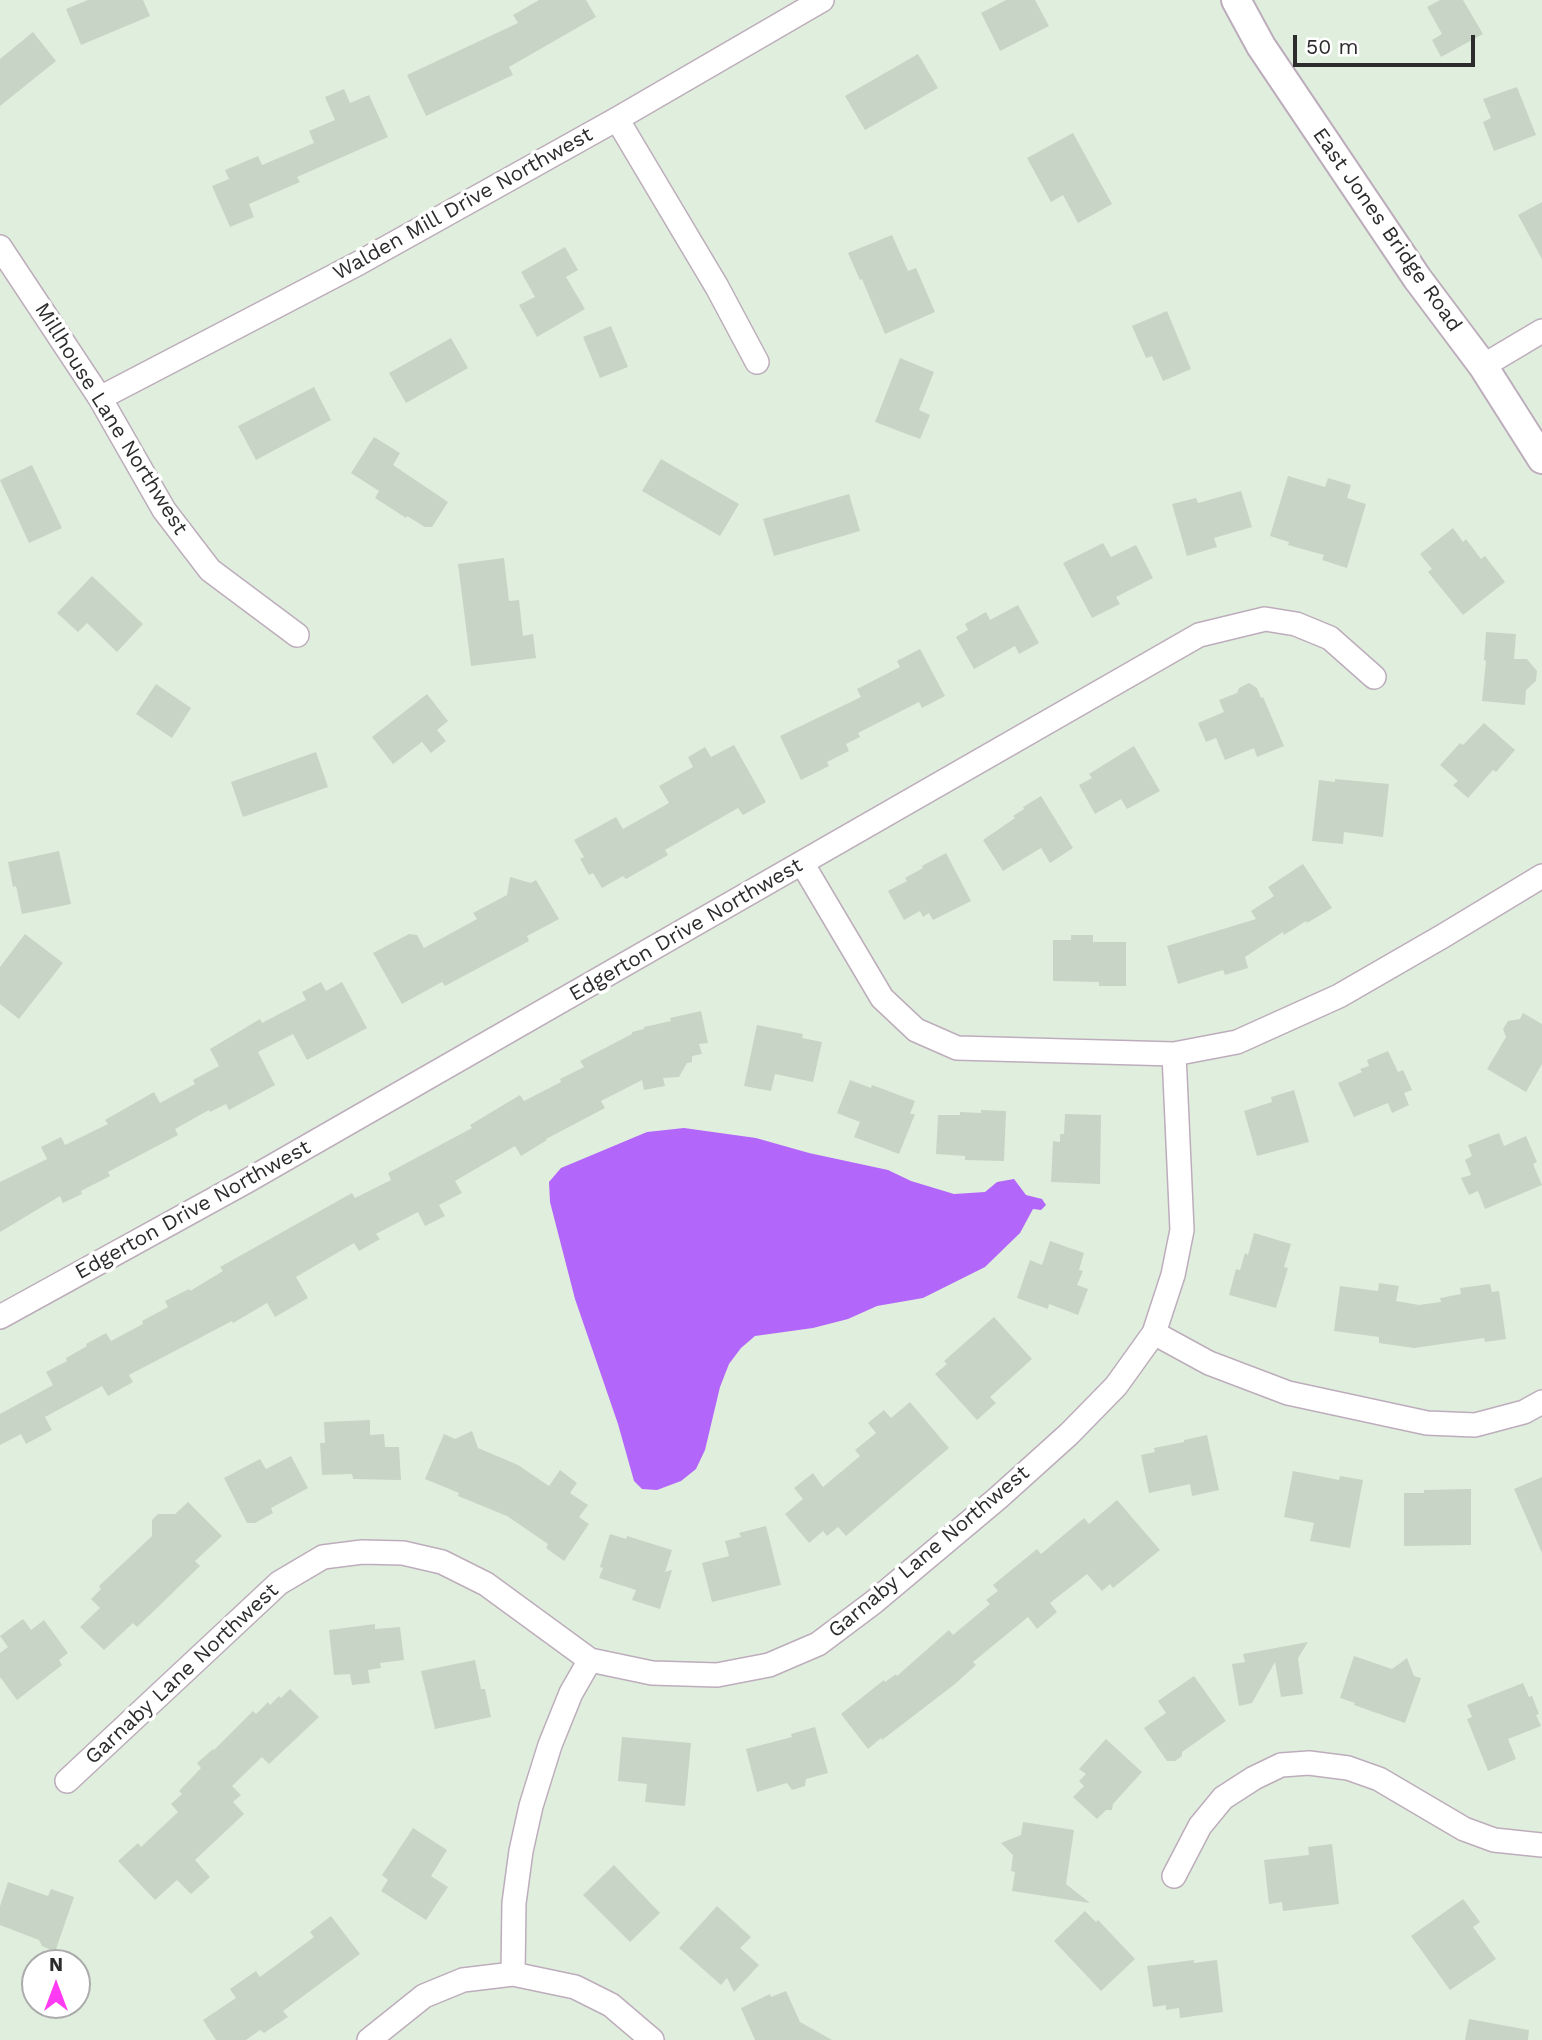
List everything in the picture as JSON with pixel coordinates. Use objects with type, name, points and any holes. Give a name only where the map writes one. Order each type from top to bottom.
[{"type":"street","name":"Walden Mill Drive Northwest","points":[[100,398],[359,263],[617,119],[822,0]]},
{"type":"street","name":"East Jones Bridge Road","points":[[1236,0],[1261,46],[1410,267],[1483,366],[1542,459]]},
{"type":"street","points":[[617,119],[717,287],[757,362]]},
{"type":"street","name":"Millhouse Lane Northwest","points":[[0,247],[100,398],[164,510],[210,570],[297,635]]},
{"type":"street","points":[[1483,366],[1542,331]]},
{"type":"street","name":"Edgerton Drive Northwest","points":[[0,1317],[247,1181],[1199,635],[1265,619],[1296,624],[1330,638],[1374,677]]},
{"type":"street","points":[[802,863],[882,998],[916,1030],[957,1048],[1174,1054],[1237,1042],[1339,996],[1542,876]]},
{"type":"street","name":"Garnaby Lane Northwest","points":[[67,1781],[279,1583],[323,1558],[362,1552],[403,1553],[442,1562],[486,1584],[590,1660],[652,1673],[717,1675],[769,1665],[818,1644],[874,1602],[1069,1434],[1116,1386],[1154,1333],[1173,1275],[1182,1230],[1174,1054]]},
{"type":"street","points":[[1154,1333],[1209,1363],[1288,1392],[1427,1423],[1475,1425],[1524,1412],[1542,1402]]},
{"type":"street","points":[[513,1974],[514,1903],[531,1806],[550,1745],[571,1693],[590,1660]]},
{"type":"street","points":[[1174,1876],[1200,1826],[1223,1798],[1281,1765],[1309,1763],[1348,1768],[1379,1779],[1464,1829],[1494,1840],[1542,1845]]},
{"type":"street","points":[[369,2040],[424,1996],[463,1980],[513,1974],[575,1987],[611,2005],[652,2040]]},
{"type":"shaded area","points":[[684,1128],[756,1138],[888,1170],[911,1181],[954,1194],[985,1192],[997,1182],[1014,1179],[1026,1195],[1042,1199],[1046,1205],[1041,1210],[1033,1209],[1020,1233],[985,1267],[923,1298],[877,1306],[848,1319],[813,1328],[755,1336],[729,1364],[720,1387],[705,1450],[696,1469],[681,1481],[657,1490],[642,1489],[634,1481],[618,1424],[575,1299],[550,1202],[549,1182],[561,1168],[647,1132]]},
{"type":"building","points":[[88,0],[143,0],[150,16],[81,45],[66,9]]},
{"type":"building","points":[[539,0],[586,0],[596,17],[509,67],[513,75],[426,116],[407,75],[518,23],[513,15]]},
{"type":"building","points":[[1006,0],[1035,0],[1049,26],[1000,51],[981,13]]},
{"type":"building","points":[[1440,0],[1463,0],[1483,34],[1441,57],[1432,40],[1442,34],[1427,7]]},
{"type":"building","points":[[33,32],[56,61],[0,106],[0,59]]},
{"type":"building","points":[[918,54],[938,88],[865,130],[845,96]]},
{"type":"building","points":[[1517,87],[1536,135],[1494,151],[1483,122],[1491,118],[1483,99]]},
{"type":"building","points":[[344,89],[350,103],[369,95],[388,137],[297,177],[300,182],[249,204],[254,217],[230,227],[212,186],[229,179],[225,170],[258,156],[262,165],[314,143],[309,131],[335,120],[325,97]]},
{"type":"building","points":[[1073,133],[1112,204],[1078,223],[1063,195],[1051,202],[1027,158]]},
{"type":"building","points":[[1542,202],[1542,259],[1518,215]]},
{"type":"building","points":[[892,235],[908,271],[916,268],[935,312],[885,334],[848,253]]},
{"type":"building","points":[[565,247],[578,270],[566,277],[585,309],[537,337],[519,305],[535,297],[521,272]]},
{"type":"building","points":[[1167,311],[1191,369],[1163,381],[1152,356],[1146,358],[1132,326]]},
{"type":"building","points":[[611,326],[628,367],[600,378],[583,337]]},
{"type":"building","points":[[451,338],[468,368],[406,403],[389,373]]},
{"type":"building","points":[[900,358],[934,372],[919,410],[930,415],[920,439],[875,422]]},
{"type":"building","points":[[314,387],[331,420],[256,460],[238,426]]},
{"type":"building","points":[[374,437],[400,453],[393,465],[448,502],[432,527],[425,527],[407,516],[406,518],[375,498],[379,491],[351,473]]},
{"type":"building","points":[[661,459],[739,504],[720,536],[642,491]]},
{"type":"building","points":[[32,465],[62,528],[29,543],[0,480]]},
{"type":"building","points":[[1288,476],[1325,487],[1328,478],[1351,485],[1347,498],[1366,504],[1347,568],[1322,560],[1324,555],[1288,545],[1289,542],[1270,536]]},
{"type":"building","points":[[1241,491],[1252,527],[1214,538],[1217,547],[1187,556],[1172,504],[1196,498],[1198,503]]},
{"type":"building","points":[[849,494],[860,531],[774,556],[763,519]]},
{"type":"building","points":[[1453,528],[1463,542],[1466,539],[1481,559],[1485,556],[1505,582],[1463,615],[1428,572],[1432,569],[1420,554]]},
{"type":"building","points":[[1103,543],[1111,557],[1136,545],[1153,578],[1116,597],[1120,604],[1092,618],[1063,563]]},
{"type":"building","points":[[504,558],[509,601],[519,600],[523,636],[533,634],[536,658],[471,666],[458,564]]},
{"type":"building","points":[[92,576],[143,624],[117,652],[87,623],[78,632],[57,613]]},
{"type":"building","points":[[1018,605],[1039,643],[1019,654],[1015,646],[974,669],[956,637],[968,630],[965,624],[986,612],[990,620]]},
{"type":"building","points":[[1486,632],[1516,634],[1514,659],[1527,659],[1537,671],[1536,681],[1526,690],[1525,705],[1482,701]]},
{"type":"building","points":[[920,649],[945,696],[922,708],[919,702],[858,733],[860,737],[846,744],[849,751],[827,762],[829,766],[801,780],[780,736],[861,697],[857,689],[900,667],[897,661]]},
{"type":"building","points":[[1249,683],[1257,688],[1261,698],[1263,697],[1284,746],[1257,757],[1254,748],[1225,760],[1216,738],[1206,742],[1198,723],[1224,712],[1219,700],[1237,693],[1239,688]]},
{"type":"building","points":[[156,684],[191,708],[172,738],[136,714]]},
{"type":"building","points":[[427,694],[448,721],[437,730],[446,741],[431,753],[422,742],[393,764],[372,737]]},
{"type":"building","points":[[1484,723],[1515,750],[1468,798],[1453,785],[1458,781],[1440,765],[1460,743],[1463,745]]},
{"type":"building","points":[[734,745],[766,802],[743,815],[738,808],[665,850],[668,855],[626,879],[623,876],[602,888],[593,873],[589,875],[580,859],[584,857],[574,840],[616,817],[623,829],[669,803],[659,786],[693,767],[688,757],[705,747],[711,757]]},
{"type":"building","points":[[1134,746],[1160,791],[1127,809],[1121,799],[1095,814],[1079,785],[1092,778],[1089,774]]},
{"type":"building","points":[[316,752],[328,787],[243,817],[231,782]]},
{"type":"building","points":[[1335,779],[1389,784],[1383,837],[1344,832],[1343,844],[1312,841],[1319,780],[1335,782]]},
{"type":"building","points":[[1041,796],[1073,848],[1050,863],[1041,848],[1003,871],[983,840],[1015,818],[1013,816],[1024,809],[1023,807]]},
{"type":"building","points":[[59,851],[71,904],[22,914],[8,862]]},
{"type":"building","points":[[946,853],[971,901],[933,920],[929,913],[923,917],[920,911],[904,920],[888,891],[907,881],[905,878],[923,868],[922,866]]},
{"type":"building","points":[[1303,864],[1332,908],[1284,935],[1283,932],[1245,957],[1248,968],[1225,975],[1223,970],[1178,984],[1167,946],[1256,919],[1251,911],[1274,896],[1268,887]]},
{"type":"building","points":[[510,877],[531,883],[536,880],[559,919],[527,936],[529,941],[445,986],[442,982],[402,1004],[373,953],[409,934],[417,935],[424,948],[477,919],[473,913],[507,895]]},
{"type":"building","points":[[25,934],[63,963],[19,1019],[0,1004],[0,967]]},
{"type":"building","points":[[1071,935],[1093,935],[1093,942],[1126,942],[1126,986],[1099,986],[1099,982],[1053,981],[1053,940],[1071,940]]},
{"type":"building","points":[[321,982],[326,991],[342,982],[367,1028],[307,1060],[293,1034],[258,1052],[275,1085],[229,1110],[226,1104],[210,1112],[209,1110],[175,1129],[178,1135],[108,1172],[110,1176],[81,1191],[82,1194],[63,1203],[60,1196],[0,1232],[0,1182],[47,1159],[41,1147],[61,1137],[65,1145],[108,1124],[105,1120],[154,1092],[160,1103],[195,1084],[193,1080],[219,1066],[210,1049],[260,1019],[262,1023],[306,1000],[302,992]]},
{"type":"building","points":[[701,1011],[708,1043],[699,1044],[702,1054],[692,1056],[692,1062],[687,1063],[679,1077],[663,1078],[665,1086],[644,1090],[642,1080],[601,1101],[605,1108],[546,1139],[521,1156],[515,1146],[455,1181],[462,1193],[439,1205],[445,1216],[425,1226],[418,1212],[376,1234],[380,1239],[359,1251],[354,1243],[296,1277],[308,1298],[275,1317],[267,1303],[129,1375],[133,1382],[108,1396],[102,1386],[45,1417],[52,1430],[26,1444],[21,1434],[0,1445],[0,1414],[53,1385],[46,1372],[67,1361],[66,1358],[87,1346],[86,1344],[106,1333],[111,1341],[143,1324],[142,1321],[168,1307],[165,1301],[189,1289],[190,1291],[223,1271],[220,1267],[352,1193],[355,1198],[391,1180],[388,1173],[472,1128],[470,1125],[520,1095],[524,1101],[561,1082],[560,1079],[584,1067],[580,1061],[632,1032],[671,1021],[670,1018]]},
{"type":"building","points":[[1523,1013],[1542,1024],[1542,1064],[1526,1092],[1487,1069],[1506,1037],[1503,1029],[1508,1021],[1520,1019]]},
{"type":"building","points":[[757,1025],[803,1034],[802,1038],[822,1042],[813,1082],[775,1074],[771,1091],[744,1086]]},
{"type":"building","points":[[1388,1051],[1398,1072],[1403,1070],[1412,1090],[1404,1093],[1409,1105],[1392,1113],[1388,1103],[1354,1117],[1338,1083],[1362,1072],[1360,1069],[1369,1066],[1367,1060]]},
{"type":"building","points":[[850,1080],[915,1101],[910,1114],[915,1114],[899,1154],[854,1137],[860,1122],[837,1113]]},
{"type":"building","points":[[1294,1090],[1309,1142],[1257,1156],[1244,1111],[1272,1102],[1271,1097]]},
{"type":"building","points":[[981,1110],[1006,1111],[1004,1161],[965,1160],[965,1156],[936,1154],[938,1115],[981,1113]]},
{"type":"building","points":[[1065,1114],[1101,1115],[1100,1184],[1051,1182],[1053,1141],[1060,1142],[1060,1134],[1064,1134]]},
{"type":"building","points":[[1499,1133],[1504,1146],[1526,1136],[1537,1162],[1533,1164],[1542,1185],[1485,1209],[1478,1191],[1469,1195],[1461,1178],[1471,1175],[1465,1160],[1472,1156],[1468,1145]]},
{"type":"building","points":[[1254,1233],[1291,1244],[1284,1267],[1288,1268],[1276,1308],[1229,1295],[1236,1269],[1240,1270],[1245,1253],[1248,1255]]},
{"type":"building","points":[[1050,1241],[1084,1253],[1079,1270],[1083,1271],[1077,1285],[1088,1289],[1078,1315],[1049,1304],[1048,1309],[1017,1298],[1030,1260],[1042,1265]]},
{"type":"building","points":[[1379,1283],[1399,1286],[1396,1301],[1419,1305],[1441,1302],[1440,1298],[1461,1294],[1460,1288],[1490,1284],[1492,1292],[1499,1291],[1506,1339],[1485,1342],[1484,1338],[1414,1348],[1379,1343],[1379,1337],[1334,1331],[1340,1286],[1378,1291]]},
{"type":"building","points":[[994,1317],[1032,1359],[990,1397],[996,1403],[977,1420],[935,1374],[947,1364],[944,1361]]},
{"type":"building","points":[[910,1402],[949,1448],[846,1536],[838,1527],[827,1536],[823,1531],[809,1543],[785,1514],[803,1499],[794,1488],[813,1473],[823,1487],[860,1456],[855,1450],[876,1433],[868,1423],[884,1410],[891,1418]]},
{"type":"building","points":[[370,1420],[370,1435],[384,1434],[385,1447],[399,1447],[401,1480],[353,1479],[352,1474],[322,1475],[320,1443],[325,1443],[324,1422]]},
{"type":"building","points":[[472,1431],[478,1448],[518,1465],[549,1486],[560,1470],[577,1483],[570,1493],[588,1505],[579,1517],[589,1524],[564,1561],[546,1548],[548,1544],[507,1516],[425,1479],[444,1434],[455,1439]]},
{"type":"building","points":[[1207,1435],[1219,1490],[1192,1496],[1190,1484],[1149,1493],[1141,1455],[1155,1452],[1154,1448]]},
{"type":"building","points":[[291,1456],[308,1488],[271,1508],[273,1513],[255,1523],[247,1523],[224,1478],[260,1459],[266,1469]]},
{"type":"building","points":[[1293,1471],[1339,1480],[1340,1476],[1363,1480],[1350,1548],[1310,1541],[1314,1523],[1284,1517]]},
{"type":"building","points":[[1542,1477],[1542,1553],[1514,1489]]},
{"type":"building","points":[[1471,1489],[1471,1545],[1404,1546],[1404,1493]]},
{"type":"building","points":[[1117,1500],[1160,1550],[1113,1588],[1110,1584],[1102,1591],[1087,1574],[1050,1603],[1057,1612],[1037,1629],[1028,1617],[973,1662],[976,1665],[955,1684],[868,1749],[841,1714],[884,1680],[885,1682],[896,1674],[897,1676],[949,1630],[953,1635],[990,1604],[986,1600],[998,1591],[993,1585],[1037,1549],[1041,1554],[1084,1518],[1089,1524]]},
{"type":"building","points":[[188,1502],[222,1536],[195,1561],[200,1566],[158,1607],[137,1627],[133,1623],[104,1650],[80,1627],[100,1608],[91,1599],[101,1589],[99,1586],[152,1536],[152,1520],[158,1514],[175,1514]]},
{"type":"building","points":[[766,1526],[781,1585],[712,1602],[702,1563],[729,1556],[725,1541],[741,1537],[739,1533]]},
{"type":"building","points":[[610,1534],[626,1539],[627,1536],[672,1550],[665,1572],[672,1570],[660,1609],[632,1600],[636,1590],[599,1578]]},
{"type":"building","points":[[23,1619],[31,1630],[44,1620],[68,1653],[59,1660],[62,1665],[17,1700],[0,1677],[0,1653],[8,1647],[0,1636]]},
{"type":"building","points":[[375,1624],[375,1629],[400,1627],[404,1660],[380,1663],[381,1668],[368,1670],[370,1683],[352,1685],[350,1674],[334,1675],[329,1630]]},
{"type":"building","points":[[1308,1642],[1298,1658],[1303,1694],[1281,1697],[1275,1662],[1252,1703],[1239,1706],[1232,1664],[1245,1662],[1243,1654]]},
{"type":"building","points":[[1354,1656],[1392,1669],[1407,1658],[1414,1676],[1421,1678],[1405,1723],[1340,1698]]},
{"type":"building","points":[[475,1660],[491,1717],[435,1729],[421,1671]]},
{"type":"building","points":[[1194,1676],[1226,1721],[1182,1752],[1182,1756],[1175,1761],[1167,1761],[1144,1728],[1166,1713],[1158,1701]]},
{"type":"building","points":[[1523,1683],[1529,1697],[1532,1696],[1541,1726],[1508,1739],[1516,1759],[1488,1771],[1467,1719],[1472,1717],[1467,1705]]},
{"type":"building","points":[[290,1689],[319,1717],[269,1764],[262,1757],[232,1786],[241,1795],[233,1802],[244,1814],[195,1860],[210,1877],[191,1894],[177,1880],[155,1900],[118,1861],[138,1843],[141,1847],[178,1812],[171,1804],[182,1794],[179,1791],[201,1768],[197,1763],[253,1711],[256,1714],[268,1702],[270,1705]]},
{"type":"building","points":[[815,1727],[828,1773],[806,1779],[805,1786],[792,1790],[787,1783],[757,1792],[746,1749],[792,1737],[791,1734]]},
{"type":"building","points":[[622,1737],[691,1743],[685,1806],[645,1802],[647,1784],[618,1781]]},
{"type":"building","points":[[1106,1739],[1142,1772],[1113,1804],[1112,1810],[1106,1810],[1097,1819],[1073,1797],[1084,1786],[1079,1781],[1086,1774],[1079,1769]]},
{"type":"building","points":[[1023,1822],[1074,1830],[1066,1884],[1090,1903],[1012,1891],[1015,1872],[1011,1871],[1013,1855],[1001,1843],[1021,1835]]},
{"type":"building","points":[[413,1828],[447,1850],[431,1876],[448,1887],[426,1920],[381,1891],[388,1880],[382,1875]]},
{"type":"building","points":[[1332,1844],[1339,1904],[1283,1911],[1282,1902],[1269,1904],[1264,1860],[1309,1855],[1308,1847]]},
{"type":"building","points":[[614,1865],[660,1913],[630,1942],[583,1895]]},
{"type":"building","points":[[8,1882],[48,1896],[51,1889],[74,1897],[56,1949],[48,1949],[42,1946],[39,1940],[0,1925],[0,1906]]},
{"type":"building","points":[[1463,1899],[1480,1922],[1473,1927],[1496,1959],[1450,1990],[1411,1936]]},
{"type":"building","points":[[717,1906],[751,1937],[740,1948],[759,1965],[734,1992],[727,1978],[721,1985],[679,1948]]},
{"type":"building","points":[[1085,1911],[1096,1922],[1098,1920],[1135,1959],[1101,1991],[1054,1941]]},
{"type":"building","points":[[331,1916],[360,1954],[283,2011],[288,2017],[264,2033],[260,2030],[246,2040],[216,2040],[203,2020],[236,1998],[230,1989],[256,1971],[260,1977],[314,1937],[310,1932]]},
{"type":"building","points":[[1194,1960],[1194,1963],[1217,1960],[1223,2012],[1180,2018],[1179,2008],[1166,2010],[1166,2005],[1153,2007],[1147,1966]]},
{"type":"building","points":[[786,1991],[800,2022],[832,2040],[755,2040],[741,2008],[770,1994],[771,1997]]},
{"type":"building","points":[[1469,2019],[1529,2030],[1528,2040],[1465,2040]]}]
